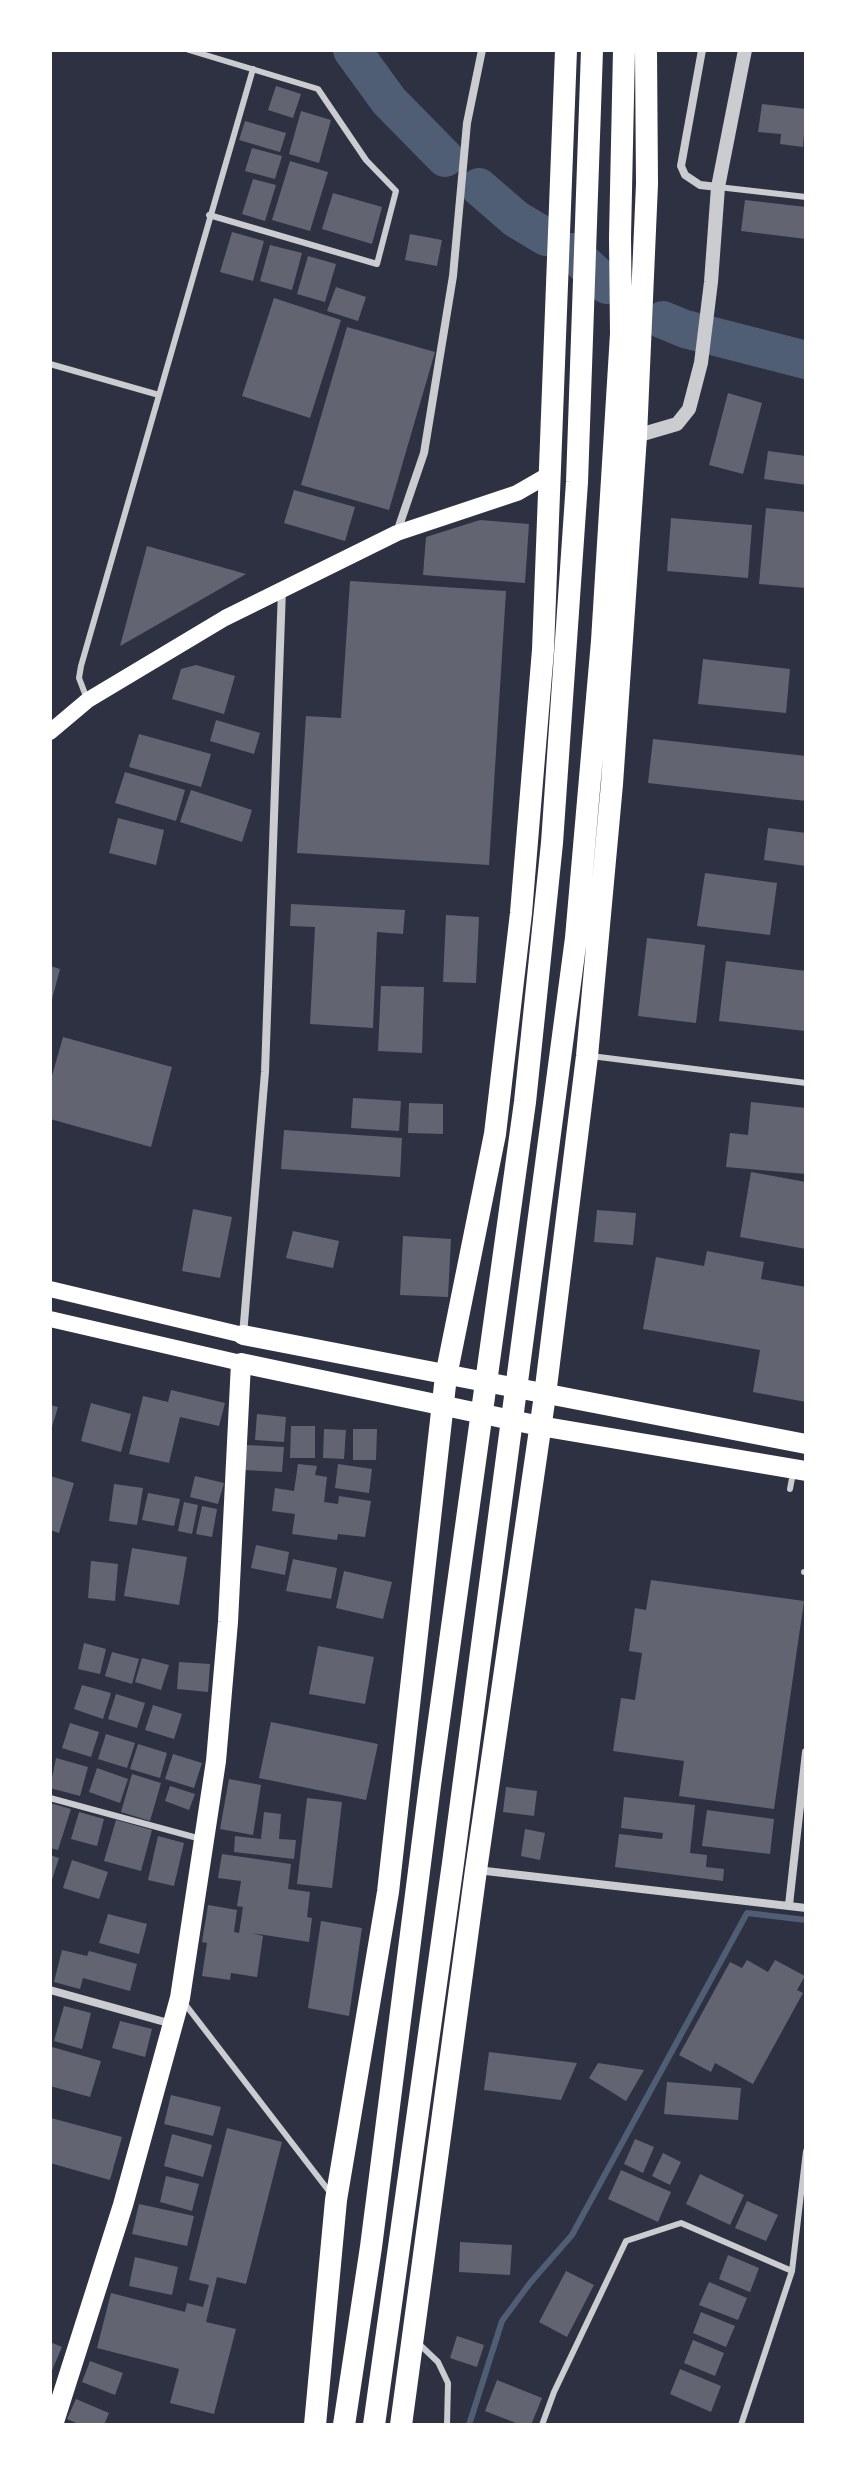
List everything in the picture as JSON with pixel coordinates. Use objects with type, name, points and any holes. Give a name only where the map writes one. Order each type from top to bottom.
[{"type":"highway","points":[[315,2425],[336,2200],[388,1892],[446,1376],[495,1134],[521,913],[543,650],[566,50]]},
{"type":"highway","points":[[344,2425],[373,2231],[535,1011],[552,843],[577,482],[592,50]]},
{"type":"highway","points":[[374,2425],[455,1847],[576,938],[601,656],[617,410],[621,334],[624,50]]},
{"type":"highway","points":[[401,2425],[476,1870],[531,1546],[540,1426],[587,1056],[612,784],[636,436],[647,184],[646,50]]},
{"type":"main road","points":[[50,732],[88,700],[225,618],[282,588],[397,533],[517,493],[550,474]]},
{"type":"main road","points":[[50,1289],[243,1335],[806,1444]]},
{"type":"main road","points":[[50,1319],[443,1406],[797,1476]]},
{"type":"main road","points":[[54,2411],[123,2205],[180,1998],[216,1761],[241,1363]]},
{"type":"street","points":[[397,533],[424,453],[453,276],[467,123],[482,50]]},
{"type":"street","points":[[702,50],[681,166],[685,175],[700,185],[718,187]]},
{"type":"street","points":[[636,436],[677,424],[689,409],[701,363],[718,187],[745,50]]},
{"type":"street","points":[[243,1335],[265,1072],[282,588]]},
{"type":"street","points":[[789,1905],[806,1752]]},
{"type":"street","points":[[476,1870],[806,1908]]},
{"type":"street","points":[[50,1990],[172,2024]]},
{"type":"lane","points":[[189,50],[318,89],[366,160],[396,191],[377,264],[209,215]]},
{"type":"lane","points":[[88,700],[79,678],[81,666],[253,69]]},
{"type":"lane","points":[[718,187],[806,197]]},
{"type":"lane","points":[[50,364],[159,395]]},
{"type":"lane","points":[[587,1056],[806,1083]]},
{"type":"lane","points":[[50,1798],[202,1839]]},
{"type":"lane","points":[[180,1998],[336,2200]]},
{"type":"lane","points":[[741,2425],[792,2271],[806,2151]]},
{"type":"lane","points":[[542,2425],[554,2392],[626,2241],[681,2223],[792,2271]]},
{"type":"lane","points":[[413,2337],[438,2362],[448,2383],[447,2425]]},
{"type":"building","points":[[276,86],[301,94],[293,118],[268,110]]},
{"type":"building","points":[[762,104],[806,109],[803,147],[780,144],[781,134],[758,132]]},
{"type":"building","points":[[301,111],[331,120],[319,163],[289,154]]},
{"type":"building","points":[[245,121],[286,133],[280,152],[239,140]]},
{"type":"building","points":[[252,148],[282,156],[275,179],[245,171]]},
{"type":"building","points":[[290,161],[328,172],[310,231],[272,220]]},
{"type":"building","points":[[253,179],[276,185],[265,221],[242,214]]},
{"type":"building","points":[[333,193],[382,207],[372,244],[322,229]]},
{"type":"building","points":[[745,200],[806,207],[806,239],[741,231]]},
{"type":"building","points":[[232,232],[264,241],[253,281],[220,272]]},
{"type":"building","points":[[410,234],[442,240],[437,266],[405,260]]},
{"type":"building","points":[[270,245],[302,253],[292,290],[260,281]]},
{"type":"building","points":[[308,256],[336,264],[325,302],[297,294]]},
{"type":"building","points":[[336,287],[366,297],[358,321],[327,311]]},
{"type":"building","points":[[274,298],[341,320],[310,418],[242,396]]},
{"type":"building","points":[[347,327],[435,352],[389,510],[301,485]]},
{"type":"building","points":[[728,393],[762,403],[743,474],[709,465]]},
{"type":"building","points":[[768,451],[806,456],[806,485],[764,479]]},
{"type":"building","points":[[294,490],[355,507],[345,541],[284,523]]},
{"type":"building","points":[[766,508],[806,512],[806,588],[759,584]]},
{"type":"building","points":[[671,518],[752,525],[748,578],[667,571]]},
{"type":"building","points":[[480,520],[529,524],[525,583],[423,575],[426,537]]},
{"type":"building","points":[[147,546],[246,574],[120,646]]},
{"type":"building","points":[[350,581],[506,591],[489,865],[297,853],[306,716],[341,718]]},
{"type":"building","points":[[703,659],[790,669],[786,713],[698,704]]},
{"type":"building","points":[[196,665],[235,676],[224,714],[172,699],[181,669]]},
{"type":"building","points":[[216,720],[260,733],[254,754],[210,741]]},
{"type":"building","points":[[139,734],[211,754],[201,787],[129,767]]},
{"type":"building","points":[[653,739],[806,756],[806,801],[648,783]]},
{"type":"building","points":[[125,772],[185,790],[176,821],[115,803]]},
{"type":"building","points":[[191,790],[252,810],[242,842],[180,822]]},
{"type":"building","points":[[118,818],[164,830],[156,865],[109,853]]},
{"type":"building","points":[[768,828],[806,833],[806,866],[764,860]]},
{"type":"building","points":[[705,873],[777,883],[770,935],[697,926]]},
{"type":"building","points":[[291,904],[405,910],[403,934],[377,932],[373,1028],[310,1024],[315,927],[290,926]]},
{"type":"building","points":[[446,915],[479,917],[476,983],[443,982]]},
{"type":"building","points":[[647,938],[705,945],[696,1023],[638,1016]]},
{"type":"building","points":[[726,961],[806,971],[805,1031],[719,1021]]},
{"type":"building","points":[[50,966],[60,969],[51,1003],[50,1003]]},
{"type":"building","points":[[381,986],[424,987],[422,1053],[378,1051]]},
{"type":"building","points":[[63,1037],[172,1067],[151,1147],[50,1119],[50,1083]]},
{"type":"building","points":[[353,1098],[401,1101],[399,1131],[351,1128]]},
{"type":"building","points":[[751,1102],[806,1108],[806,1174],[726,1167],[730,1133],[748,1135]]},
{"type":"building","points":[[409,1103],[443,1104],[443,1134],[408,1133]]},
{"type":"building","points":[[284,1130],[402,1138],[400,1177],[281,1169]]},
{"type":"building","points":[[751,1172],[806,1182],[806,1249],[740,1237]]},
{"type":"building","points":[[193,1209],[232,1217],[220,1278],[182,1271]]},
{"type":"building","points":[[597,1210],[636,1213],[633,1245],[594,1242]]},
{"type":"building","points":[[293,1231],[339,1241],[333,1268],[286,1258]]},
{"type":"building","points":[[403,1236],[451,1239],[448,1297],[400,1295]]},
{"type":"building","points":[[707,1251],[764,1262],[761,1279],[806,1287],[806,1402],[753,1392],[760,1350],[643,1329],[656,1257],[704,1266]]},
{"type":"building","points":[[171,1390],[225,1403],[219,1426],[180,1417],[169,1463],[129,1454],[143,1396],[168,1402]]},
{"type":"building","points":[[91,1403],[131,1414],[121,1452],[81,1441]]},
{"type":"building","points":[[50,1405],[58,1407],[51,1430],[50,1429]]},
{"type":"building","points":[[257,1414],[286,1417],[284,1442],[255,1440]]},
{"type":"building","points":[[291,1426],[315,1426],[315,1458],[290,1458]]},
{"type":"building","points":[[324,1429],[346,1430],[344,1459],[323,1458]]},
{"type":"building","points":[[353,1429],[377,1429],[376,1460],[353,1460]]},
{"type":"building","points":[[246,1445],[284,1447],[282,1472],[244,1470]]},
{"type":"building","points":[[298,1464],[317,1466],[315,1475],[327,1477],[324,1502],[338,1504],[339,1496],[371,1501],[365,1537],[338,1534],[337,1540],[292,1534],[295,1514],[272,1511],[275,1488],[294,1491]]},
{"type":"building","points":[[338,1464],[372,1469],[369,1493],[335,1488]]},
{"type":"building","points":[[50,1476],[74,1483],[59,1533],[50,1530]]},
{"type":"building","points":[[195,1476],[224,1483],[218,1504],[190,1497]]},
{"type":"building","points":[[114,1484],[143,1488],[137,1525],[109,1521]]},
{"type":"building","points":[[148,1493],[180,1499],[174,1526],[142,1520]]},
{"type":"building","points":[[184,1502],[198,1505],[192,1534],[178,1531]]},
{"type":"building","points":[[202,1506],[217,1509],[212,1537],[196,1534]]},
{"type":"building","points":[[256,1545],[289,1552],[285,1575],[251,1568]]},
{"type":"building","points":[[132,1548],[187,1557],[179,1605],[124,1596]]},
{"type":"building","points":[[293,1559],[337,1568],[331,1599],[286,1591]]},
{"type":"building","points":[[91,1561],[118,1564],[115,1601],[88,1598]]},
{"type":"building","points":[[344,1571],[392,1582],[383,1619],[336,1608]]},
{"type":"building","points":[[651,1580],[804,1601],[774,1809],[679,1796],[684,1761],[613,1751],[621,1698],[635,1700],[642,1653],[629,1651],[635,1608],[646,1610]]},
{"type":"building","points":[[84,1643],[106,1649],[100,1674],[78,1669]]},
{"type":"building","points":[[318,1646],[374,1657],[365,1704],[309,1694]]},
{"type":"building","points":[[112,1652],[139,1659],[132,1684],[105,1676]]},
{"type":"building","points":[[142,1658],[169,1665],[161,1690],[135,1682]]},
{"type":"building","points":[[179,1662],[210,1664],[208,1692],[177,1689]]},
{"type":"building","points":[[82,1685],[111,1693],[103,1719],[74,1709]]},
{"type":"building","points":[[116,1694],[145,1703],[137,1728],[108,1719]]},
{"type":"building","points":[[153,1705],[182,1714],[174,1739],[145,1730]]},
{"type":"building","points":[[271,1722],[378,1744],[366,1800],[259,1778]]},
{"type":"building","points":[[70,1723],[99,1732],[91,1757],[62,1748]]},
{"type":"building","points":[[106,1734],[135,1743],[127,1768],[98,1759]]},
{"type":"building","points":[[138,1744],[167,1753],[160,1778],[130,1769]]},
{"type":"building","points":[[173,1754],[202,1763],[194,1788],[165,1779]]},
{"type":"building","points":[[56,1758],[88,1767],[80,1796],[50,1788]]},
{"type":"building","points":[[97,1768],[128,1779],[120,1803],[89,1792]]},
{"type":"building","points":[[132,1774],[161,1783],[150,1821],[121,1812]]},
{"type":"building","points":[[229,1779],[261,1785],[253,1835],[220,1829]]},
{"type":"building","points":[[170,1786],[195,1794],[189,1810],[165,1801]]},
{"type":"building","points":[[506,1787],[537,1791],[534,1816],[503,1812]]},
{"type":"building","points":[[624,1797],[695,1805],[690,1853],[707,1855],[706,1867],[724,1869],[723,1881],[615,1867],[619,1834],[662,1839],[663,1833],[621,1828]]},
{"type":"building","points":[[307,1798],[342,1802],[332,1888],[297,1884]]},
{"type":"building","points":[[50,1803],[71,1809],[58,1850],[50,1848]]},
{"type":"building","points":[[707,1810],[774,1819],[770,1854],[702,1846]]},
{"type":"building","points":[[79,1812],[104,1819],[97,1846],[71,1839]]},
{"type":"building","points":[[264,1812],[281,1814],[279,1839],[296,1840],[294,1859],[234,1852],[235,1836],[261,1839]]},
{"type":"building","points":[[116,1820],[152,1830],[141,1871],[104,1861]]},
{"type":"building","points":[[525,1829],[545,1833],[540,1860],[521,1856]]},
{"type":"building","points":[[158,1836],[184,1843],[174,1886],[148,1880]]},
{"type":"building","points":[[222,1854],[291,1864],[288,1889],[310,1892],[307,1917],[312,1918],[309,1942],[252,1933],[263,1936],[257,1977],[231,1973],[230,1980],[202,1976],[207,1943],[202,1942],[208,1905],[237,1910],[234,1932],[239,1933],[243,1907],[237,1906],[241,1881],[218,1878]]},
{"type":"building","points":[[50,1855],[59,1858],[51,1883],[50,1883]]},
{"type":"building","points":[[72,1860],[108,1872],[99,1899],[63,1888]]},
{"type":"building","points":[[108,1914],[147,1924],[139,1954],[99,1943]]},
{"type":"building","points":[[321,1921],[362,1928],[349,2016],[308,2008]]},
{"type":"building","points":[[62,1950],[87,1956],[89,1951],[137,1964],[130,1991],[83,1978],[80,1989],[54,1982]]},
{"type":"building","points":[[747,1960],[768,1972],[775,1960],[805,1976],[797,1990],[803,1993],[753,2084],[715,2063],[711,2072],[679,2055],[730,1962],[742,1968]]},
{"type":"building","points":[[64,2006],[91,2013],[82,2049],[54,2041]]},
{"type":"building","points":[[120,2021],[152,2029],[145,2057],[112,2048]]},
{"type":"building","points":[[52,2047],[101,2061],[90,2097],[50,2086]]},
{"type":"building","points":[[489,2052],[577,2063],[561,2100],[484,2090]]},
{"type":"building","points":[[598,2063],[644,2070],[626,2101],[589,2078]]},
{"type":"building","points":[[667,2082],[741,2088],[738,2120],[664,2114]]},
{"type":"building","points":[[171,2095],[221,2107],[213,2136],[164,2124]]},
{"type":"building","points":[[51,2118],[122,2137],[110,2180],[50,2163]]},
{"type":"building","points":[[227,2128],[282,2142],[246,2284],[217,2277],[206,2322],[236,2329],[214,2414],[170,2403],[179,2369],[97,2348],[111,2293],[185,2312],[187,2303],[203,2307],[209,2285],[189,2280]]},
{"type":"building","points":[[172,2134],[212,2145],[203,2177],[164,2166]]},
{"type":"building","points":[[635,2139],[654,2147],[643,2173],[624,2164]]},
{"type":"building","points":[[663,2153],[681,2162],[670,2185],[652,2176]]},
{"type":"building","points":[[621,2170],[671,2192],[658,2222],[608,2199]]},
{"type":"building","points":[[700,2174],[744,2195],[730,2225],[686,2204]]},
{"type":"building","points":[[166,2176],[199,2184],[192,2211],[160,2202]]},
{"type":"building","points":[[747,2201],[778,2215],[766,2241],[735,2228]]},
{"type":"building","points":[[139,2204],[194,2216],[187,2246],[132,2234]]},
{"type":"building","points":[[460,2242],[512,2245],[510,2275],[459,2272]]},
{"type":"building","points":[[728,2255],[759,2268],[750,2292],[719,2279]]},
{"type":"building","points":[[135,2257],[178,2267],[172,2295],[129,2286]]},
{"type":"building","points":[[566,2271],[594,2285],[567,2337],[539,2322]]},
{"type":"building","points":[[709,2282],[747,2298],[738,2320],[699,2305]]},
{"type":"building","points":[[701,2312],[735,2326],[726,2347],[693,2333]]},
{"type":"building","points":[[457,2336],[484,2345],[477,2367],[450,2358]]},
{"type":"building","points":[[693,2340],[724,2353],[715,2376],[684,2363]]},
{"type":"building","points":[[50,2342],[62,2347],[50,2375]]},
{"type":"building","points":[[90,2361],[123,2373],[115,2395],[82,2382]]},
{"type":"building","points":[[680,2369],[721,2386],[711,2412],[670,2394]]},
{"type":"building","points":[[497,2380],[542,2398],[531,2425],[521,2425],[485,2411]]},
{"type":"building","points":[[76,2399],[109,2413],[104,2425],[81,2425],[67,2419]]},
{"type":"waterway","points":[[352,50],[389,101],[445,158]]},
{"type":"waterway","points":[[479,187],[516,219],[546,237]]},
{"type":"waterway","points":[[572,252],[607,285]]},
{"type":"waterway","points":[[663,320],[685,329],[806,360]]},
{"type":"waterway","points":[[469,2425],[502,2321],[572,2235],[747,1913],[806,1920]]}]
